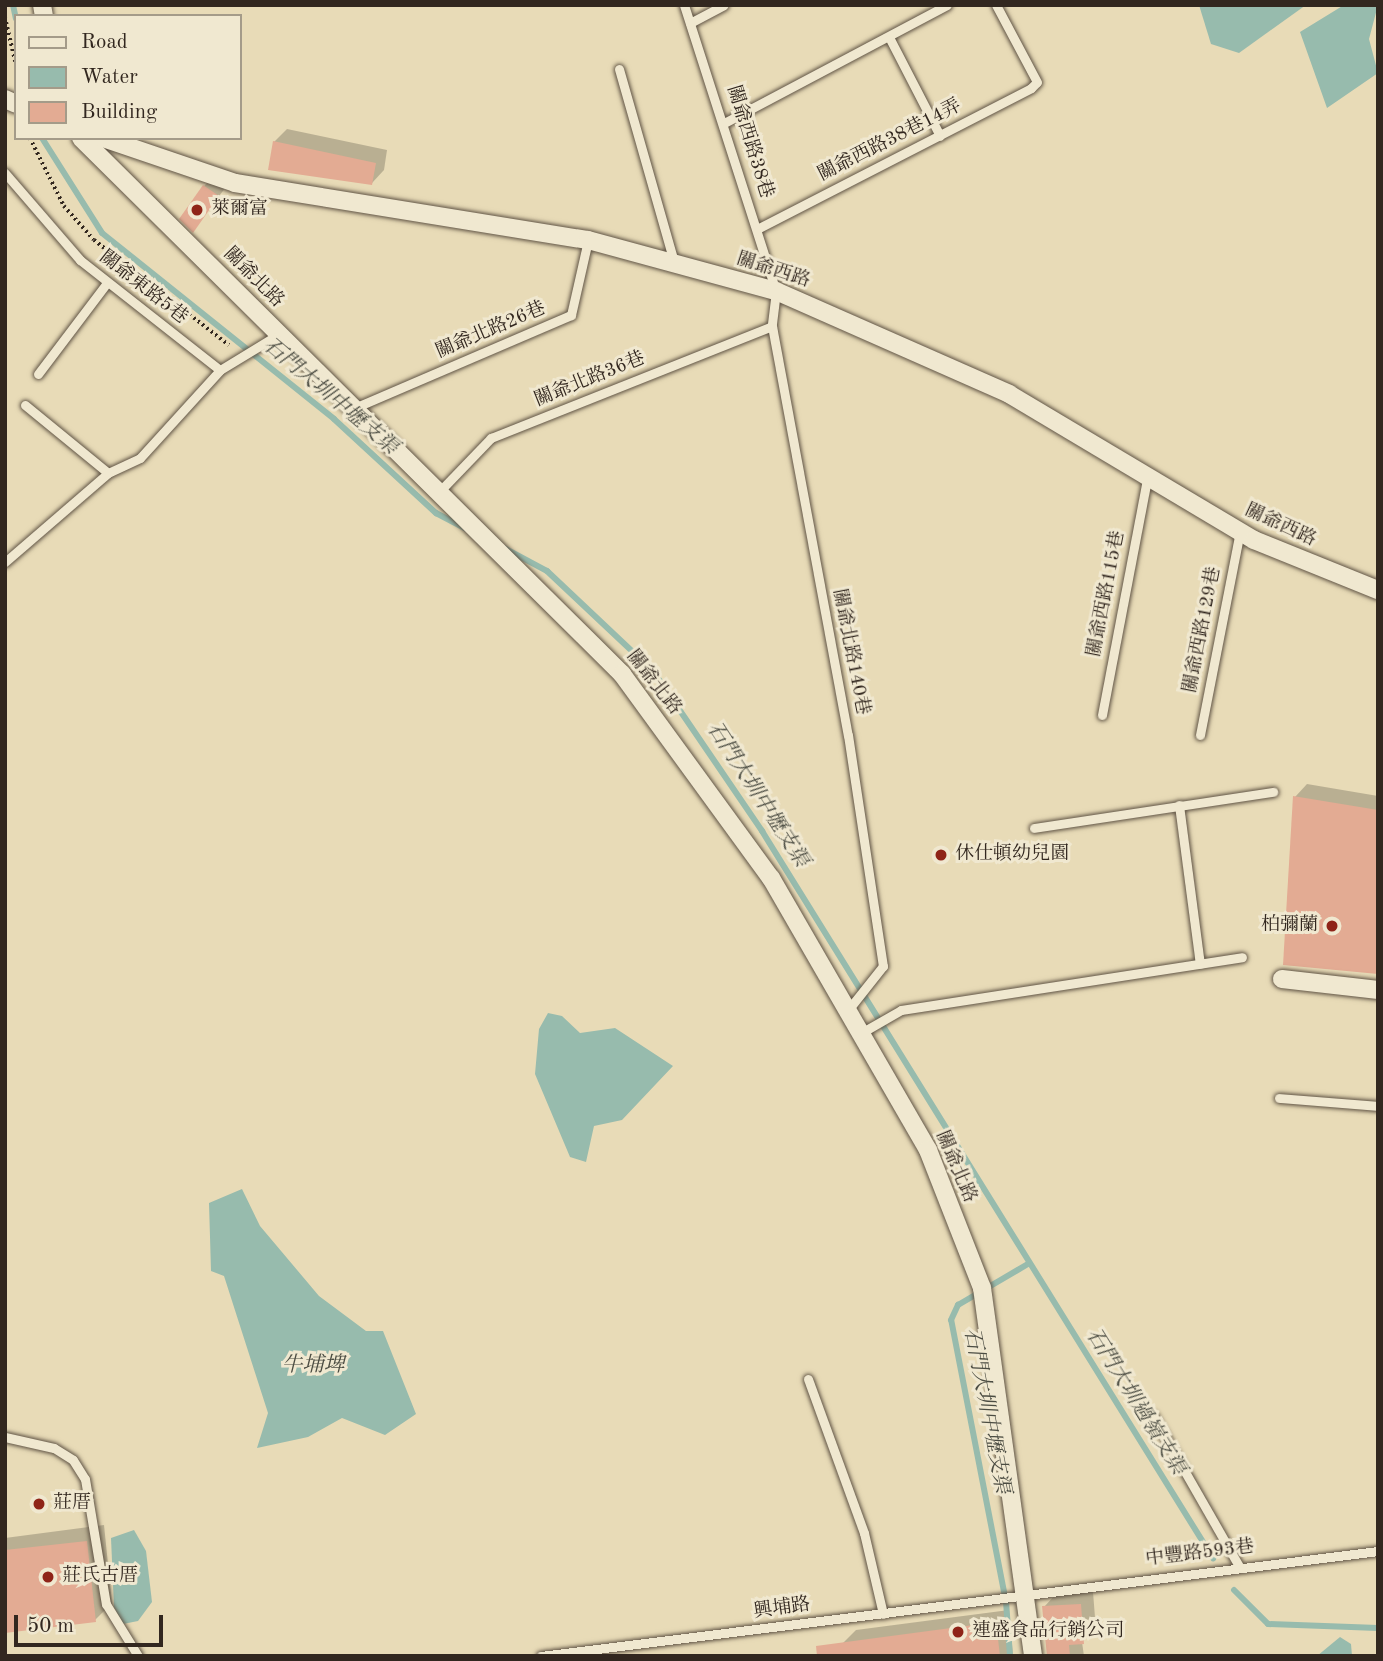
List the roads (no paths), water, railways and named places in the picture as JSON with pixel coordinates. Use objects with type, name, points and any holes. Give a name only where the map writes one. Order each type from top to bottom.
[{"type":"street","name":"關爺北路","points":[[83,140],[622,674],[771,878],[928,1150],[982,1288],[1028,1594],[1033,1656]]},
{"type":"street","name":"關爺西路","points":[[109,140],[235,183],[588,240],[776,291],[1009,394],[1147,480],[1240,532],[1378,590]]},
{"type":"street","points":[[1282,979],[1378,990]]},
{"type":"lane","name":"關爺西路38巷","points":[[684,5],[726,122],[776,291]]},
{"type":"lane","points":[[690,23],[724,5]]},
{"type":"lane","points":[[726,122],[947,5]]},
{"type":"lane","name":"關爺西路38巷14弄","points":[[757,229],[1037,82],[996,5]]},
{"type":"lane","points":[[889,37],[940,135]]},
{"type":"lane","points":[[619,69],[674,263]]},
{"type":"lane","name":"關爺東路5巷","points":[[5,173],[106,284],[220,370]]},
{"type":"lane","name":"關爺北路26巷","points":[[352,409],[571,315],[588,240]]},
{"type":"lane","points":[[38,374],[106,284]]},
{"type":"lane","name":"關爺北路140巷","points":[[776,291],[772,326],[883,966],[848,1010]]},
{"type":"lane","name":"關爺北路36巷","points":[[439,492],[491,438],[772,326]]},
{"type":"lane","points":[[5,562],[108,473],[140,458],[220,370],[279,334]]},
{"type":"lane","points":[[25,405],[108,473]]},
{"type":"lane","name":"關爺西路115巷","points":[[1102,715],[1147,480]]},
{"type":"lane","name":"關爺西路129巷","points":[[1200,735],[1240,532]]},
{"type":"lane","points":[[1034,828],[1273,792]]},
{"type":"lane","points":[[1179,805],[1200,964]]},
{"type":"lane","points":[[861,1033],[901,1010],[1242,957]]},
{"type":"lane","points":[[1279,1098],[1378,1106]]},
{"type":"lane","points":[[808,1379],[864,1533],[883,1614]]},
{"type":"lane","points":[[1153,1416],[1239,1566]]},
{"type":"lane","points":[[5,1437],[54,1448],[73,1460],[85,1479],[106,1604],[138,1656]]},
{"type":"lane","name":"中豐路593巷","points":[[1028,1594],[1378,1551]]},
{"type":"lane","name":"興埔路","points":[[541,1656],[1028,1594]]},
{"type":"water","points":[[1199,5],[1306,5],[1239,53],[1211,44]]},
{"type":"water","points":[[1344,5],[1378,5],[1369,39],[1378,73],[1327,108],[1300,32]]},
{"type":"water","points":[[548,1013],[562,1016],[580,1033],[615,1028],[673,1066],[622,1120],[594,1126],[586,1162],[570,1157],[535,1074],[539,1029]]},
{"type":"water","name":"牛埔埤","points":[[242,1189],[260,1226],[319,1296],[366,1331],[383,1331],[416,1414],[385,1435],[342,1418],[308,1437],[257,1448],[268,1413],[224,1276],[211,1271],[209,1203]]},
{"type":"water","points":[[134,1530],[146,1551],[152,1602],[138,1621],[123,1624],[114,1607],[111,1538]]},
{"type":"water","points":[[1340,1637],[1351,1644],[1352,1656],[1317,1656]]},
{"type":"waterway","name":"石門大圳中壢支渠","points":[[13,5],[15,14]]},
{"type":"waterway","name":"石門大圳中壢支渠","points":[[43,140],[102,233],[334,419],[436,513],[466,529]]},
{"type":"waterway","name":"石門大圳中壢支渠","points":[[504,548],[547,571],[653,671],[762,831],[1213,1558]]},
{"type":"waterway","name":"石門大圳中壢支渠","points":[[1010,1656],[1006,1602],[951,1320],[958,1305],[1028,1264]]},
{"type":"waterway","name":"石門大圳過嶺支渠","points":[[1234,1590],[1268,1624],[1378,1628]]},
{"type":"place","name":"萊爾富","points":[[197,210]]},
{"type":"place","name":"休仕頓幼兒園","points":[[941,855]]},
{"type":"place","name":"柏彌蘭","points":[[1332,926]]},
{"type":"place","name":"莊厝","points":[[39,1504]]},
{"type":"place","name":"莊氏古厝","points":[[48,1577]]},
{"type":"place","name":"連盛食品行銷公司","points":[[958,1632]]}]
